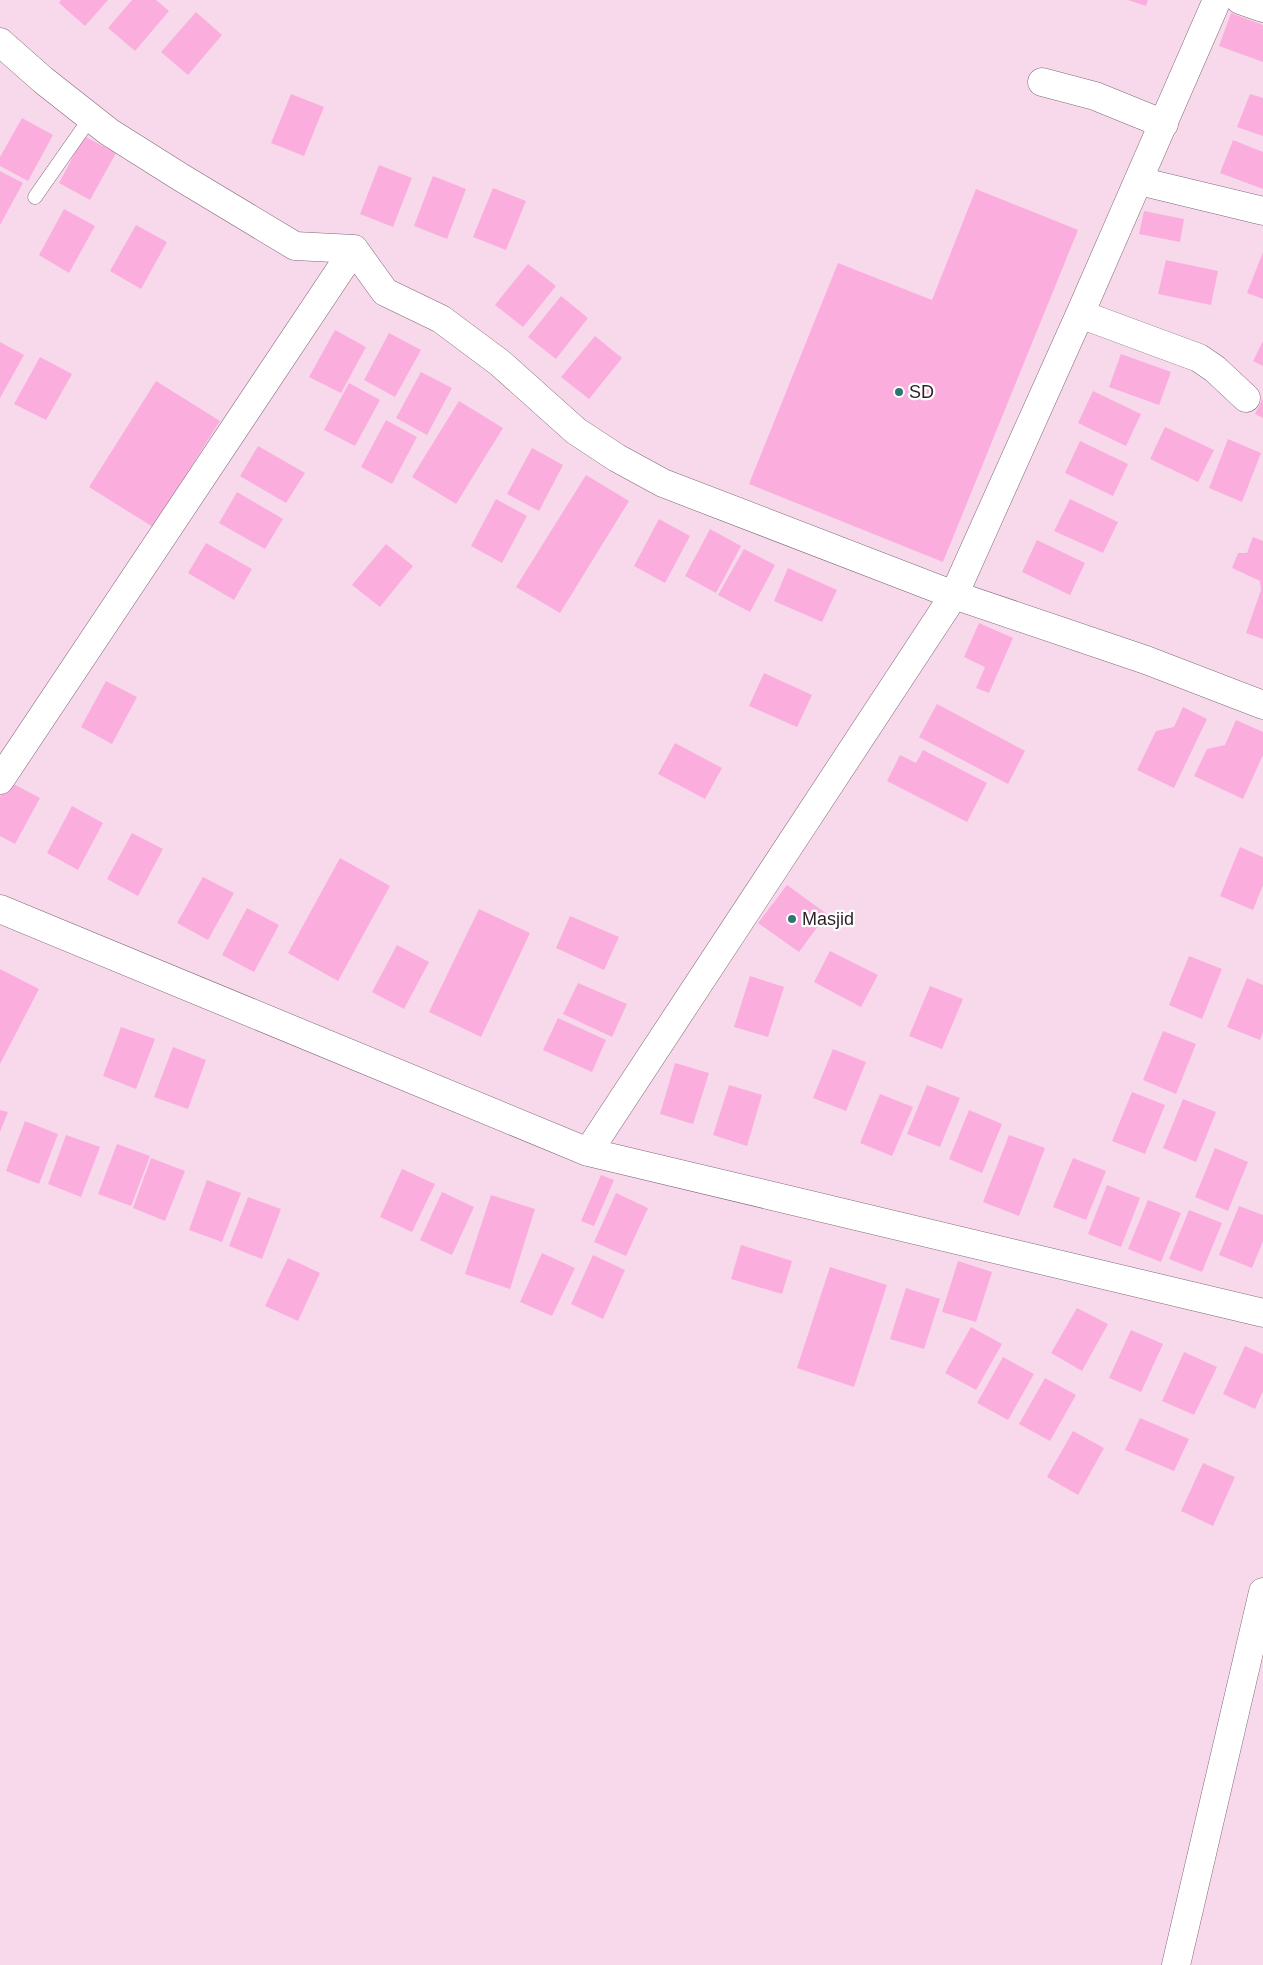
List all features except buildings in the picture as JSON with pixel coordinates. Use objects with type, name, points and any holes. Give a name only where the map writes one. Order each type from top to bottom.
[{"type":"street","points":[[588,1152],[954,595],[1164,124],[1175,93],[1217,0]]},
{"type":"street","points":[[1240,0],[1263,8]]},
{"type":"street","points":[[0,42],[43,80],[109,132],[296,246],[354,249]]},
{"type":"street","points":[[1042,82],[1095,96],[1164,124]]},
{"type":"street","points":[[1139,180],[1263,212]]},
{"type":"street","points":[[354,249],[385,292],[441,319],[500,363],[576,432],[617,458],[663,483],[954,595],[1146,660],[1263,705]]},
{"type":"street","points":[[0,780],[354,249]]},
{"type":"street","points":[[1080,314],[1199,358],[1215,369],[1246,398]]},
{"type":"street","points":[[0,909],[588,1152],[1263,1313]]},
{"type":"street","points":[[1176,1965],[1263,1592]]},
{"type":"lane","points":[[35,197],[91,117]]},
{"type":"place","name":"SD","points":[[899,392]]},
{"type":"place","name":"Masjid","points":[[792,919]]}]
